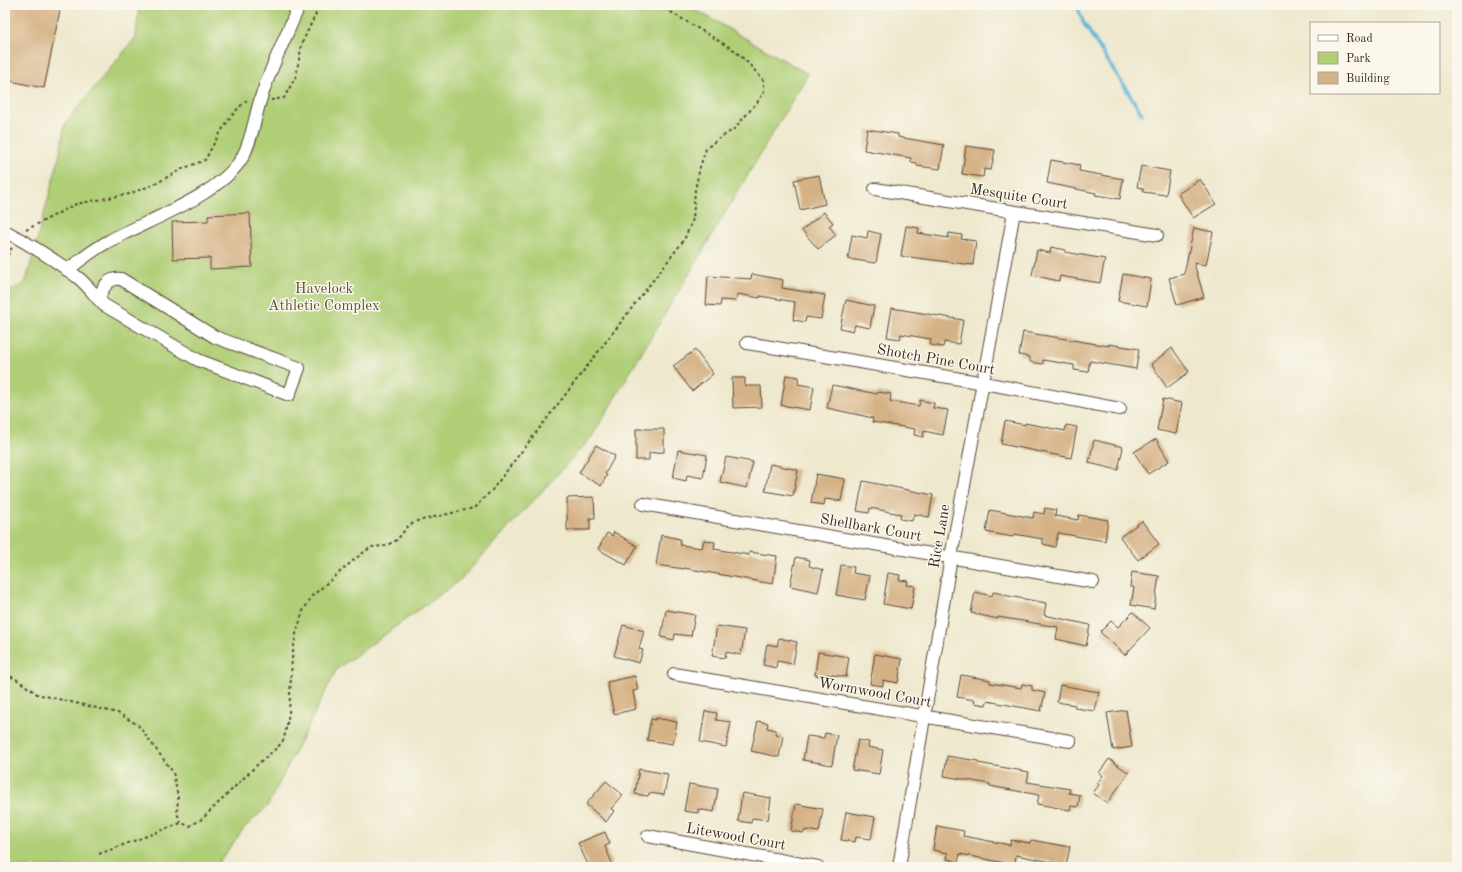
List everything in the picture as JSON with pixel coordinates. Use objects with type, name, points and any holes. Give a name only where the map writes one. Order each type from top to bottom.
[{"type":"street","points":[[69,271],[108,242],[190,201],[215,186],[231,172],[242,158],[250,138],[263,90],[299,5]]},
{"type":"street","name":"Mesquite Court","points":[[875,189],[1157,234]]},
{"type":"street","name":"Rice Lane","points":[[899,867],[951,557],[984,383],[1014,212]]},
{"type":"street","points":[[5,231],[69,271],[84,283],[98,299],[104,305],[198,360],[289,395],[299,368],[220,339],[121,279],[116,278],[108,282],[98,299]]},
{"type":"street","name":"Shotch Pine Court","points":[[747,343],[984,383],[1120,409]]},
{"type":"street","name":"Shellbark Court","points":[[643,504],[1093,582]]},
{"type":"street","name":"Wormwood Court","points":[[674,674],[1070,741]]},
{"type":"street","name":"Litewood Court","points":[[648,836],[818,867]]},
{"type":"path","points":[[270,100],[284,98],[296,76],[302,43],[320,5]]},
{"type":"path","points":[[99,854],[181,823],[190,826],[202,819],[260,762],[278,747],[284,739],[289,713],[292,658],[296,634],[303,611],[312,596],[355,558],[371,547],[385,546],[397,540],[407,526],[417,521],[474,508],[492,490],[684,240],[693,219],[695,190],[700,167],[706,150],[714,142],[734,129],[760,99],[764,91],[764,81],[734,50],[659,5]]},
{"type":"path","points":[[5,261],[18,238],[24,231],[76,204],[129,194],[155,184],[182,169],[205,160],[222,129],[239,107],[250,98]]},
{"type":"path","points":[[5,674],[16,679],[37,694],[118,712],[138,725],[173,772],[178,797],[177,812],[181,823]]},
{"type":"green space","name":"Havelock Athletic Complex","points":[[139,5],[687,5],[808,74],[591,438],[460,580],[337,669],[267,807],[245,827],[215,867],[5,867],[5,303],[11,297],[9,291],[22,285],[26,281],[59,158],[65,123],[136,37]]},
{"type":"building","points":[[5,5],[61,5],[44,88],[5,80]]},
{"type":"building","points":[[867,129],[898,134],[898,137],[944,145],[940,169],[917,166],[917,163],[911,162],[911,158],[864,150]]},
{"type":"building","points":[[966,146],[995,150],[991,170],[984,169],[983,177],[962,174]]},
{"type":"building","points":[[1051,160],[1080,165],[1079,171],[1123,179],[1120,199],[1095,195],[1096,193],[1047,183]]},
{"type":"building","points":[[1141,166],[1170,171],[1166,195],[1143,192],[1143,188],[1137,187]]},
{"type":"building","points":[[819,175],[825,204],[800,210],[794,180]]},
{"type":"building","points":[[1200,179],[1216,204],[1193,218],[1178,194]]},
{"type":"building","points":[[824,212],[833,223],[829,226],[836,235],[818,249],[802,230]]},
{"type":"building","points":[[250,213],[252,267],[210,269],[210,258],[173,259],[172,222],[208,221],[208,215]]},
{"type":"building","points":[[906,226],[919,228],[918,233],[948,238],[949,233],[962,235],[961,239],[976,241],[973,265],[901,256]]},
{"type":"building","points":[[1194,228],[1213,232],[1206,265],[1194,263],[1204,297],[1177,305],[1169,278],[1184,274]]},
{"type":"building","points":[[868,231],[881,234],[876,263],[848,259],[852,235],[867,238]]},
{"type":"building","points":[[1051,247],[1065,250],[1065,252],[1105,259],[1100,283],[1060,276],[1059,281],[1032,275],[1037,250],[1050,253]]},
{"type":"building","points":[[752,274],[783,280],[782,288],[825,295],[821,319],[806,317],[805,322],[793,320],[795,302],[760,296],[760,298],[737,294],[736,301],[721,300],[720,306],[706,305],[708,276],[751,279]]},
{"type":"building","points":[[1123,274],[1151,279],[1147,306],[1118,301]]},
{"type":"building","points":[[846,300],[874,306],[870,328],[855,325],[853,331],[840,328]]},
{"type":"building","points":[[892,308],[963,320],[959,344],[944,342],[943,347],[930,345],[931,339],[901,334],[900,339],[887,337]]},
{"type":"building","points":[[1023,332],[1109,346],[1109,344],[1139,349],[1136,369],[1090,361],[1088,372],[1074,370],[1074,365],[1043,360],[1043,364],[1030,362],[1030,357],[1019,355]]},
{"type":"building","points":[[1172,348],[1189,372],[1167,388],[1151,364]]},
{"type":"building","points":[[695,350],[713,374],[692,391],[673,366]]},
{"type":"building","points":[[786,375],[799,377],[798,384],[814,387],[810,410],[781,405]]},
{"type":"building","points":[[732,378],[745,378],[745,386],[761,386],[762,407],[733,408]]},
{"type":"building","points":[[832,385],[877,394],[878,392],[891,394],[890,401],[919,406],[920,400],[934,403],[933,408],[948,410],[943,435],[924,431],[923,437],[914,435],[915,429],[872,422],[873,418],[827,408]]},
{"type":"building","points":[[1163,399],[1182,403],[1176,434],[1157,430]]},
{"type":"building","points":[[1005,421],[1025,425],[1025,423],[1065,431],[1066,425],[1077,427],[1071,458],[1001,444]]},
{"type":"building","points":[[636,429],[664,429],[664,452],[649,453],[649,460],[636,460]]},
{"type":"building","points":[[1156,439],[1169,461],[1148,474],[1134,452]]},
{"type":"building","points":[[1094,440],[1123,447],[1118,470],[1089,463]]},
{"type":"building","points":[[596,445],[615,456],[605,474],[607,475],[601,486],[579,473]]},
{"type":"building","points":[[678,450],[707,455],[703,478],[687,475],[686,481],[673,478]]},
{"type":"building","points":[[726,457],[753,462],[747,488],[720,482]]},
{"type":"building","points":[[770,464],[798,470],[793,496],[765,491]]},
{"type":"building","points":[[816,474],[845,479],[841,501],[825,499],[824,505],[811,503]]},
{"type":"building","points":[[863,481],[933,495],[929,517],[914,514],[912,521],[900,519],[901,514],[870,508],[869,513],[857,511]]},
{"type":"building","points":[[594,497],[595,518],[590,518],[590,530],[567,530],[567,498]]},
{"type":"building","points":[[1045,508],[1056,510],[1055,516],[1078,520],[1079,515],[1108,520],[1105,541],[1058,533],[1055,547],[1043,544],[1043,539],[1014,534],[1013,537],[986,532],[990,510],[1033,518],[1034,512],[1044,514]]},
{"type":"building","points":[[1142,521],[1159,544],[1138,560],[1120,537]]},
{"type":"building","points":[[614,532],[637,546],[626,565],[598,549],[607,533],[612,536]]},
{"type":"building","points":[[661,535],[680,539],[680,545],[702,548],[704,540],[715,542],[714,549],[749,555],[749,552],[777,556],[773,584],[684,568],[656,565]]},
{"type":"building","points":[[796,557],[810,560],[809,566],[823,570],[818,592],[790,586]]},
{"type":"building","points":[[841,565],[854,567],[853,573],[870,576],[865,600],[836,595]]},
{"type":"building","points":[[1132,572],[1159,576],[1154,609],[1131,605],[1134,587],[1130,587]]},
{"type":"building","points":[[888,573],[900,575],[899,580],[908,581],[907,585],[915,586],[911,609],[883,604]]},
{"type":"building","points":[[975,592],[992,596],[993,592],[1046,603],[1044,615],[1090,625],[1086,646],[1056,639],[1058,627],[998,617],[998,619],[971,613]]},
{"type":"building","points":[[666,610],[695,615],[691,636],[675,634],[674,640],[661,637]]},
{"type":"building","points":[[1133,612],[1150,628],[1125,655],[1100,632],[1111,621],[1118,627]]},
{"type":"building","points":[[623,625],[644,631],[639,649],[643,650],[639,663],[614,656]]},
{"type":"building","points":[[717,626],[745,630],[741,655],[726,652],[725,658],[712,656]]},
{"type":"building","points":[[779,638],[797,642],[793,664],[777,661],[776,668],[763,665],[767,644],[777,646]]},
{"type":"building","points":[[818,652],[849,657],[846,677],[827,674],[827,677],[815,675]]},
{"type":"building","points":[[875,654],[902,659],[898,683],[883,680],[883,686],[870,684]]},
{"type":"building","points":[[961,675],[990,680],[990,683],[1021,688],[1022,684],[1032,686],[1032,690],[1045,693],[1041,711],[987,701],[986,705],[974,703],[975,700],[957,697]]},
{"type":"building","points":[[635,676],[638,690],[633,691],[636,709],[614,714],[607,682]]},
{"type":"building","points":[[1060,685],[1099,692],[1095,711],[1075,708],[1075,705],[1057,702]]},
{"type":"building","points":[[1126,710],[1132,747],[1113,750],[1107,713]]},
{"type":"building","points":[[705,711],[717,713],[716,720],[731,722],[726,747],[700,742]]},
{"type":"building","points":[[656,718],[677,722],[673,744],[647,740],[651,719],[655,720]]},
{"type":"building","points":[[758,721],[768,723],[767,728],[776,730],[775,734],[783,736],[779,757],[751,751]]},
{"type":"building","points":[[825,733],[837,735],[832,765],[803,760],[807,736],[824,738]]},
{"type":"building","points":[[858,740],[869,742],[868,747],[883,750],[879,774],[852,770]]},
{"type":"building","points":[[947,756],[1029,772],[1027,782],[1070,789],[1069,793],[1080,795],[1078,807],[1071,806],[1070,810],[1037,804],[1039,795],[944,776]]},
{"type":"building","points":[[1109,759],[1129,773],[1107,803],[1093,793],[1099,785],[1097,783],[1103,776],[1099,773]]},
{"type":"building","points":[[639,769],[668,774],[664,795],[649,793],[648,796],[635,794]]},
{"type":"building","points":[[606,781],[623,795],[611,809],[614,811],[606,822],[586,804]]},
{"type":"building","points":[[689,784],[718,789],[714,812],[698,809],[698,813],[684,811]]},
{"type":"building","points":[[742,793],[771,798],[768,820],[752,818],[751,823],[738,821]]},
{"type":"building","points":[[796,804],[823,809],[819,832],[805,830],[804,833],[791,831]]},
{"type":"building","points":[[846,812],[875,817],[871,839],[856,837],[855,842],[841,840]]},
{"type":"building","points":[[937,826],[964,831],[963,836],[1010,845],[1011,840],[1030,843],[1031,840],[1070,847],[1066,865],[1016,855],[1014,867],[1004,867],[1005,863],[960,854],[958,862],[947,859],[948,853],[933,850]]},
{"type":"building","points":[[605,832],[610,844],[605,846],[612,863],[603,867],[589,867],[578,843]]},
{"type":"waterway","points":[[1077,5],[1083,22],[1142,114]]}]
